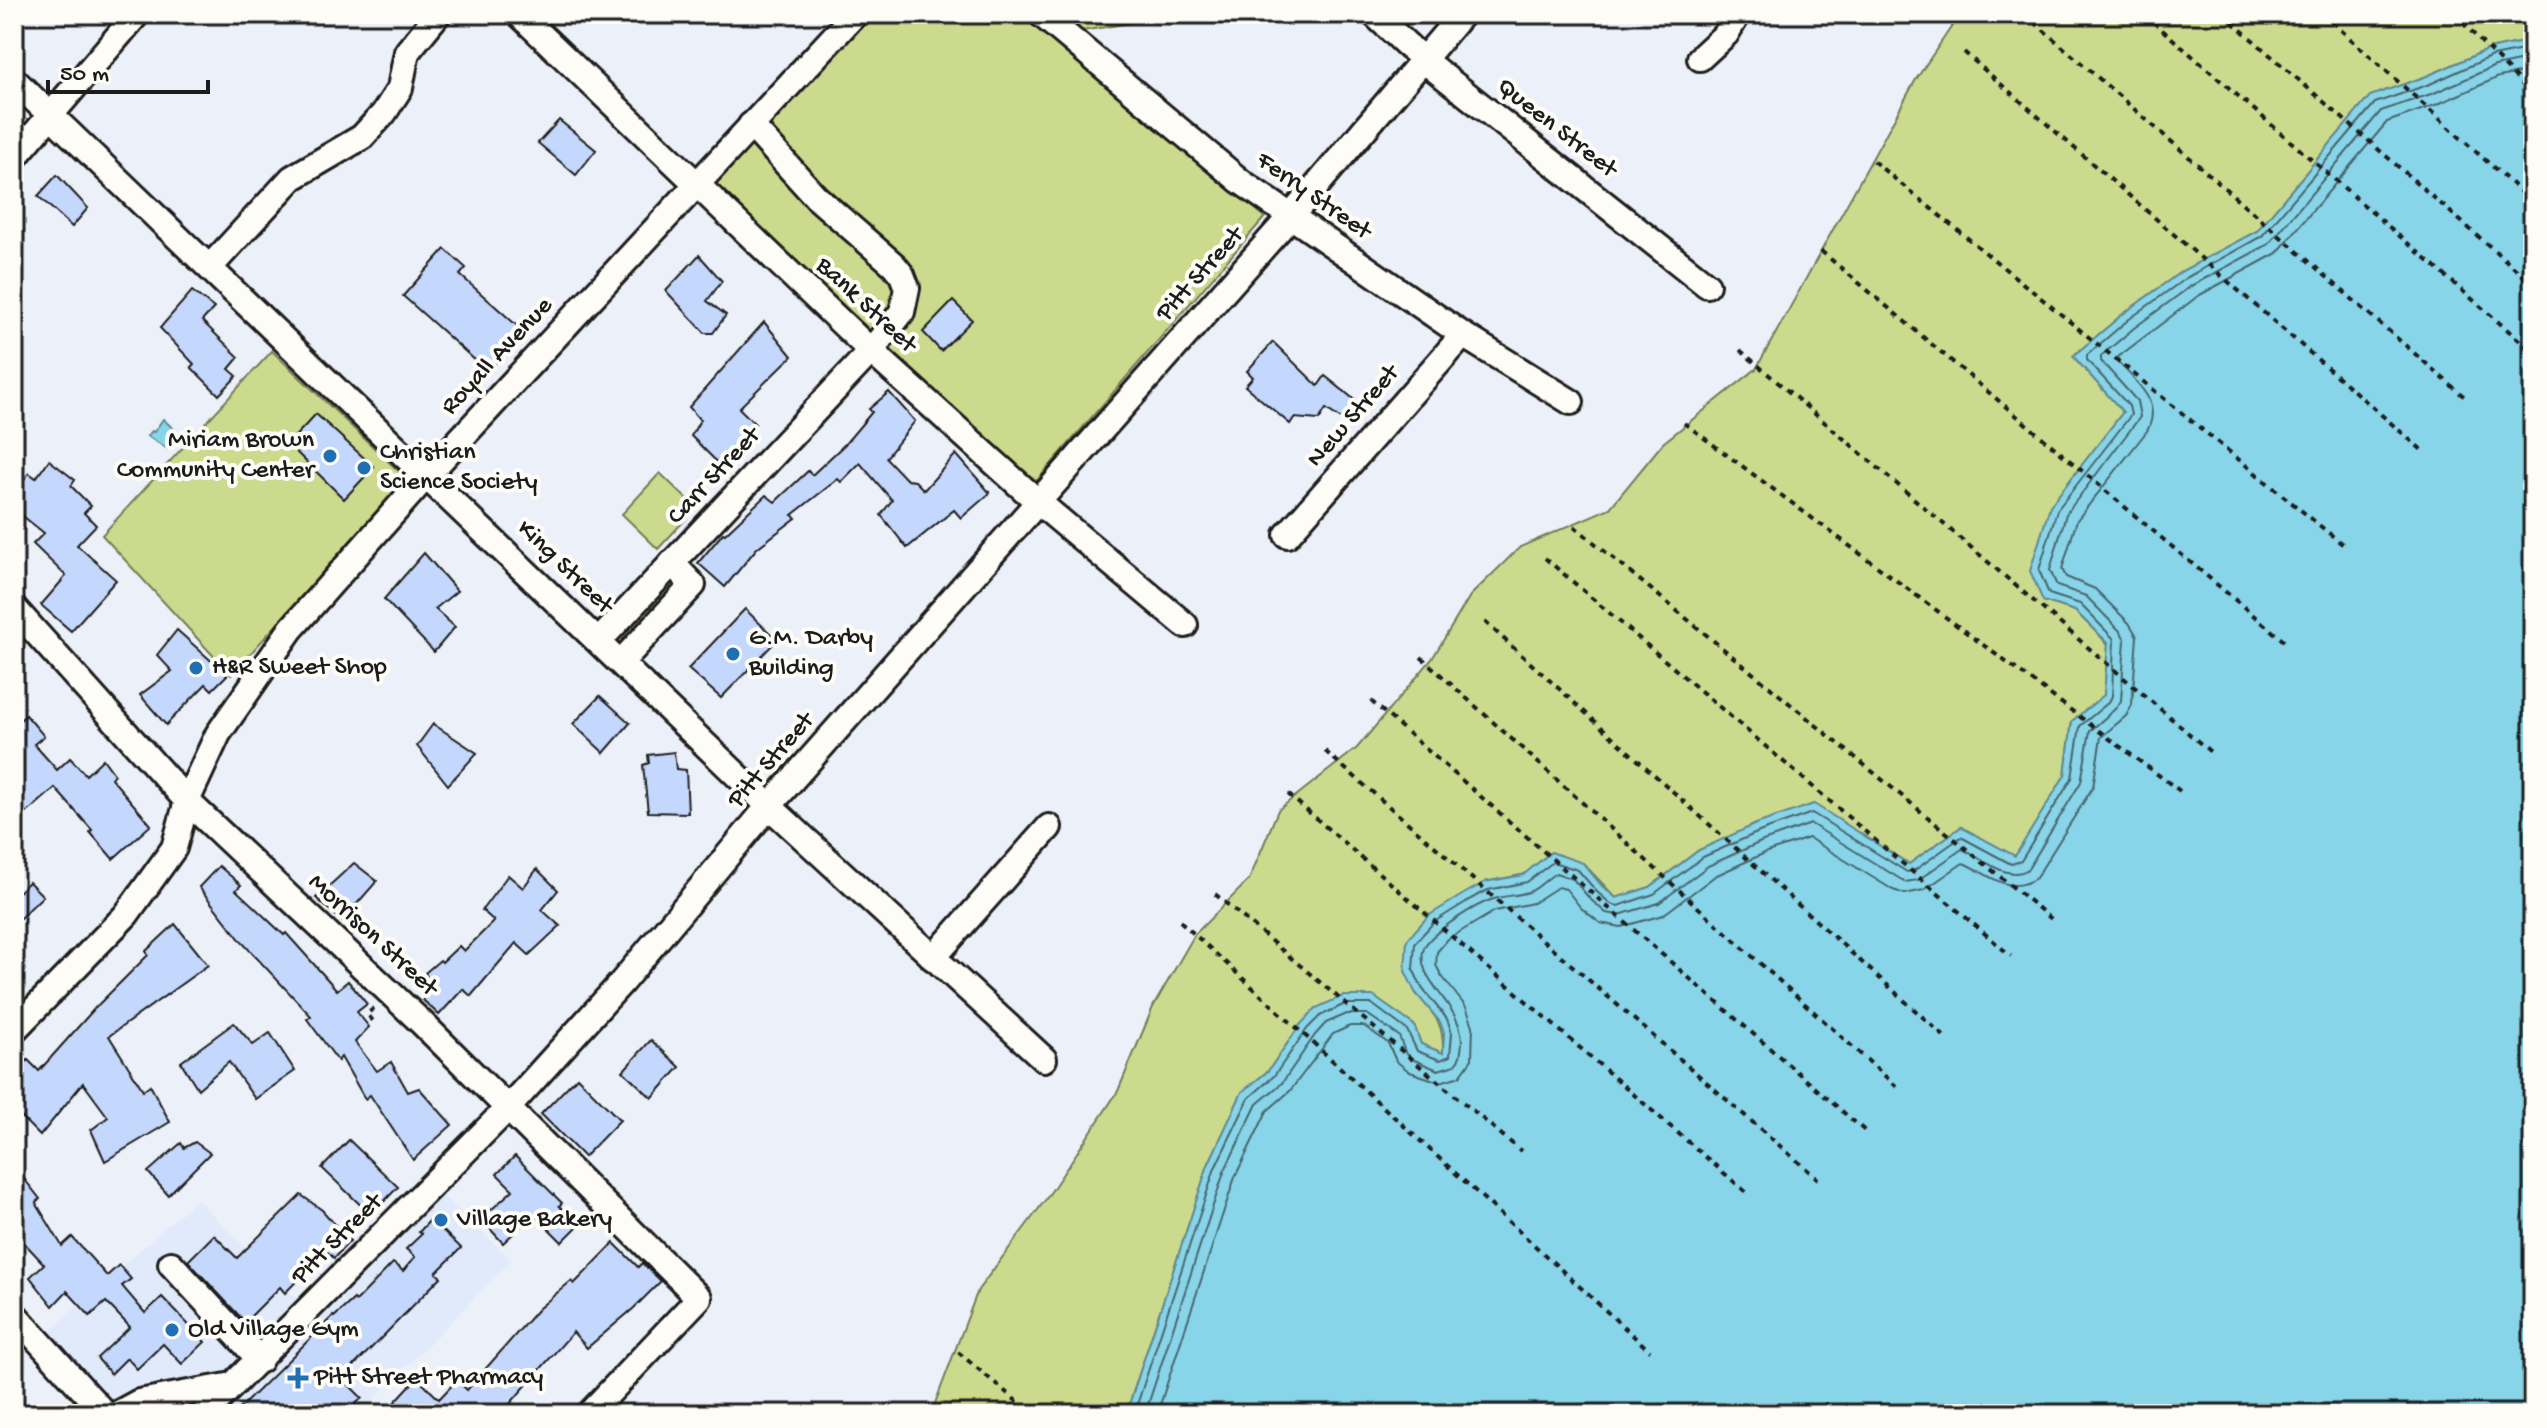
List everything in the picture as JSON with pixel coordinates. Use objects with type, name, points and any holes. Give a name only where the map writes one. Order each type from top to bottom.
[{"type":"street","points":[[14,158],[137,14]]},
{"type":"street","points":[[210,267],[292,178],[362,137],[384,113],[400,88],[407,52],[438,14]]},
{"type":"street","name":"Bank Street","points":[[519,14],[871,351],[1037,501],[1185,625]]},
{"type":"street","name":"Royall Avenue","points":[[16,1024],[126,915],[174,848],[187,801],[218,734],[291,629],[427,475],[855,14]]},
{"type":"street","name":"Ferry Street","points":[[1041,14],[1240,181],[1463,335],[1571,402]]},
{"type":"street","name":"Queen Street","points":[[1374,14],[1422,59],[1707,285]]},
{"type":"street","name":"Pitt Street","points":[[204,1414],[508,1108],[622,982],[769,806],[1291,216],[1462,14]]},
{"type":"street","points":[[1700,58],[1726,34],[1738,14]]},
{"type":"street","name":"King Street","points":[[14,80],[769,806],[1044,1059]]},
{"type":"street","name":"Carr Street","points":[[599,641],[871,351],[902,312],[907,288],[894,265],[816,197],[751,125]]},
{"type":"street","name":"New Street","points":[[1287,535],[1463,335]]},
{"type":"street","points":[[621,662],[693,585],[672,563]]},
{"type":"street","name":"Morrison Street","points":[[14,608],[187,801],[421,1022],[699,1298],[589,1414]]},
{"type":"street","points":[[933,958],[1049,827]]},
{"type":"street","points":[[171,1264],[260,1360]]},
{"type":"street","points":[[14,1314],[105,1414]]},
{"type":"street","points":[[117,1414],[139,1402],[233,1385]]},
{"type":"path","points":[[2025,14],[2468,400]]},
{"type":"path","points":[[2144,14],[2533,352]]},
{"type":"path","points":[[2223,14],[2533,284]]},
{"type":"path","points":[[2323,14],[2533,203]]},
{"type":"path","points":[[2454,14],[2533,95]]},
{"type":"path","points":[[1964,52],[2423,451]]},
{"type":"path","points":[[1873,161],[2346,547]]},
{"type":"path","points":[[1821,251],[2284,641]]},
{"type":"path","points":[[1740,350],[2214,755]]},
{"type":"path","points":[[1684,423],[2180,791]]},
{"type":"path","points":[[1574,526],[2054,921]]},
{"type":"path","points":[[1545,558],[2011,956]]},
{"type":"path","points":[[1485,622],[1947,1039]]},
{"type":"path","points":[[1421,657],[1897,1087]]},
{"type":"path","points":[[1371,701],[1866,1132]]},
{"type":"path","points":[[1325,751],[1818,1179]]},
{"type":"path","points":[[1288,794],[1747,1193]]},
{"type":"path","points":[[1215,894],[1521,1151]]},
{"type":"path","points":[[1180,921],[1650,1351]]},
{"type":"path","points":[[367,1014],[374,1022]]},
{"type":"path","points":[[958,1352],[1032,1414]]},
{"type":"shaded area","points":[[429,1183],[512,1260],[359,1414],[105,1414],[39,1341],[197,1199],[305,1307]]},
{"type":"green space","points":[[874,14],[1024,14],[1265,217],[1034,484],[714,184]]},
{"type":"green space","points":[[1073,14],[1182,14],[1076,32]]},
{"type":"green space","points":[[1960,14],[2533,14],[2533,40],[2489,49],[2370,96],[2257,231],[2182,271],[2073,356],[2123,412],[2050,506],[2043,601],[2075,611],[2108,644],[2104,696],[2072,721],[2065,775],[2015,857],[1961,827],[1909,864],[1813,804],[1699,850],[1650,887],[1616,898],[1583,863],[1485,882],[1415,992],[1440,1026],[1443,1053],[1421,1044],[1414,1025],[1301,1024],[1268,1071],[1242,1093],[1208,1165],[1126,1414],[931,1414],[978,1290],[1046,1199],[1118,1091],[1153,1007],[1195,934],[1249,880],[1278,810],[1357,748],[1432,659],[1470,596],[1520,547],[1610,508],[1663,443],[1756,369],[1915,81]]},
{"type":"green space","points":[[272,351],[408,480],[231,675],[102,535]]},
{"type":"green space","points":[[660,473],[696,508],[658,549],[622,514]]},
{"type":"water","points":[[2533,40],[2533,1414],[1126,1414],[1208,1165],[1242,1092],[1268,1071],[1301,1024],[1316,1008],[1343,996],[1373,996],[1414,1025],[1421,1044],[1443,1053],[1444,1033],[1440,1022],[1415,992],[1405,971],[1407,940],[1428,916],[1485,882],[1523,875],[1551,852],[1583,863],[1616,898],[1650,887],[1699,850],[1756,824],[1814,804],[1909,864],[1961,827],[2015,856],[2065,775],[2072,721],[2104,695],[2108,643],[2075,611],[2043,601],[2030,571],[2050,506],[2123,412],[2073,356],[2182,271],[2257,231],[2370,96],[2489,49]]},
{"type":"water","points":[[163,419],[176,431],[170,438],[174,442],[168,449],[147,436]]},
{"type":"building","points":[[559,120],[596,150],[576,175],[538,143]]},
{"type":"building","points":[[57,175],[88,208],[72,227],[38,196]]},
{"type":"building","points":[[445,249],[466,268],[460,275],[523,331],[492,367],[481,357],[477,362],[403,296]]},
{"type":"building","points":[[699,255],[722,281],[707,301],[726,315],[713,333],[705,333],[666,291]]},
{"type":"building","points":[[192,291],[214,308],[202,321],[239,357],[229,369],[237,376],[219,395],[191,367],[194,364],[160,328]]},
{"type":"building","points":[[953,301],[972,320],[941,351],[923,332]]},
{"type":"building","points":[[764,322],[792,356],[739,408],[755,424],[718,463],[691,436],[700,420],[689,407]]},
{"type":"building","points":[[1273,342],[1318,386],[1325,376],[1356,401],[1341,419],[1326,409],[1319,420],[1294,418],[1290,424],[1245,386],[1253,377],[1247,371]]},
{"type":"building","points":[[889,392],[915,421],[886,458],[907,480],[915,481],[924,490],[956,454],[990,493],[961,518],[954,510],[907,548],[881,515],[892,500],[860,463],[841,482],[838,479],[792,515],[796,518],[757,548],[725,587],[698,563],[723,533],[766,495],[775,502],[808,471],[812,475],[845,444],[872,412],[869,409]]},
{"type":"building","name":"Miriam Brown Community Center","points":[[316,414],[374,467],[344,499],[288,444]]},
{"type":"building","points":[[49,460],[75,480],[71,486],[91,506],[84,513],[96,525],[77,545],[116,580],[71,631],[41,605],[66,576],[33,544],[44,533],[14,509],[14,492],[29,473],[36,478]]},
{"type":"building","points":[[424,553],[457,591],[435,609],[455,627],[434,652],[384,599]]},
{"type":"building","name":"G.M. Darby Building","points":[[745,609],[777,640],[721,698],[688,669]]},
{"type":"building","points":[[177,630],[227,675],[212,690],[206,684],[166,725],[140,695],[172,671],[157,655]]},
{"type":"building","points":[[600,696],[630,723],[604,753],[573,724]]},
{"type":"building","points":[[26,715],[44,736],[34,744],[57,770],[70,758],[86,775],[103,759],[114,774],[111,778],[151,825],[113,859],[55,788],[14,824],[14,725]]},
{"type":"building","points":[[433,724],[477,753],[448,785],[417,746]]},
{"type":"building","points":[[674,752],[676,769],[686,770],[688,813],[648,812],[643,765],[649,763],[648,755]]},
{"type":"building","points":[[354,863],[377,881],[342,921],[316,898]]},
{"type":"building","points":[[219,866],[241,885],[236,890],[284,935],[286,933],[337,990],[348,981],[367,1004],[357,1012],[369,1027],[355,1042],[377,1071],[391,1062],[408,1092],[419,1088],[452,1125],[413,1160],[370,1095],[365,1099],[341,1057],[338,1061],[307,1019],[311,1016],[242,942],[199,887]]},
{"type":"building","points":[[537,869],[558,890],[542,910],[560,926],[529,955],[516,943],[471,996],[463,989],[439,1015],[423,1000],[432,987],[425,973],[459,946],[464,951],[494,921],[482,910],[508,875],[523,888]]},
{"type":"building","points":[[29,882],[43,896],[14,924],[14,896]]},
{"type":"building","points":[[175,924],[208,965],[109,1036],[143,1090],[150,1085],[170,1122],[105,1161],[91,1130],[108,1117],[83,1083],[40,1136],[14,1110],[14,1074],[28,1060],[39,1071],[148,955],[146,951]]},
{"type":"building","points":[[234,1023],[253,1045],[270,1033],[295,1071],[255,1099],[229,1062],[198,1089],[181,1062]]},
{"type":"building","points":[[651,1040],[680,1067],[652,1098],[623,1071]]},
{"type":"building","points":[[577,1077],[620,1120],[584,1157],[541,1114]]},
{"type":"building","points":[[349,1140],[398,1187],[371,1215],[322,1168]]},
{"type":"building","points":[[195,1142],[210,1153],[168,1195],[148,1172],[181,1143],[184,1148]]},
{"type":"building","points":[[515,1156],[562,1203],[559,1206],[579,1225],[562,1242],[534,1214],[503,1243],[481,1219],[513,1190],[497,1174]]},
{"type":"building","points":[[14,1166],[40,1199],[36,1203],[62,1246],[72,1237],[107,1276],[119,1265],[131,1279],[122,1286],[145,1313],[162,1297],[205,1342],[182,1364],[163,1344],[137,1369],[127,1358],[111,1374],[97,1358],[130,1327],[106,1302],[90,1316],[67,1291],[53,1306],[30,1277],[44,1264],[14,1232]]},
{"type":"building","points":[[301,1195],[322,1210],[350,1241],[334,1258],[326,1251],[285,1293],[280,1287],[245,1322],[188,1261],[214,1235],[237,1258]]},
{"type":"building","points":[[431,1219],[461,1248],[436,1273],[441,1277],[342,1378],[362,1398],[345,1414],[234,1414],[333,1316],[354,1299],[356,1301],[393,1263],[403,1271],[415,1257],[406,1249],[422,1234],[419,1232]]},
{"type":"building","points":[[614,1243],[638,1267],[642,1263],[661,1281],[587,1348],[573,1332],[501,1414],[404,1414],[393,1404],[417,1378],[439,1399],[457,1380],[467,1390],[538,1309],[571,1281],[574,1284]]},
{"type":"place","name":"Miriam Brown Community Center","points":[[330,456]]},
{"type":"place","name":"Christian Science Society","points":[[364,468]]},
{"type":"place","name":"G.M. Darby Building","points":[[733,654]]},
{"type":"place","name":"H&R Sweet Shop","points":[[196,668]]},
{"type":"place","name":"Village Bakery","points":[[441,1220]]},
{"type":"place","name":"Old Village Gym","points":[[172,1330]]},
{"type":"place","name":"Pitt Street Pharmacy","points":[[298,1378]]}]
